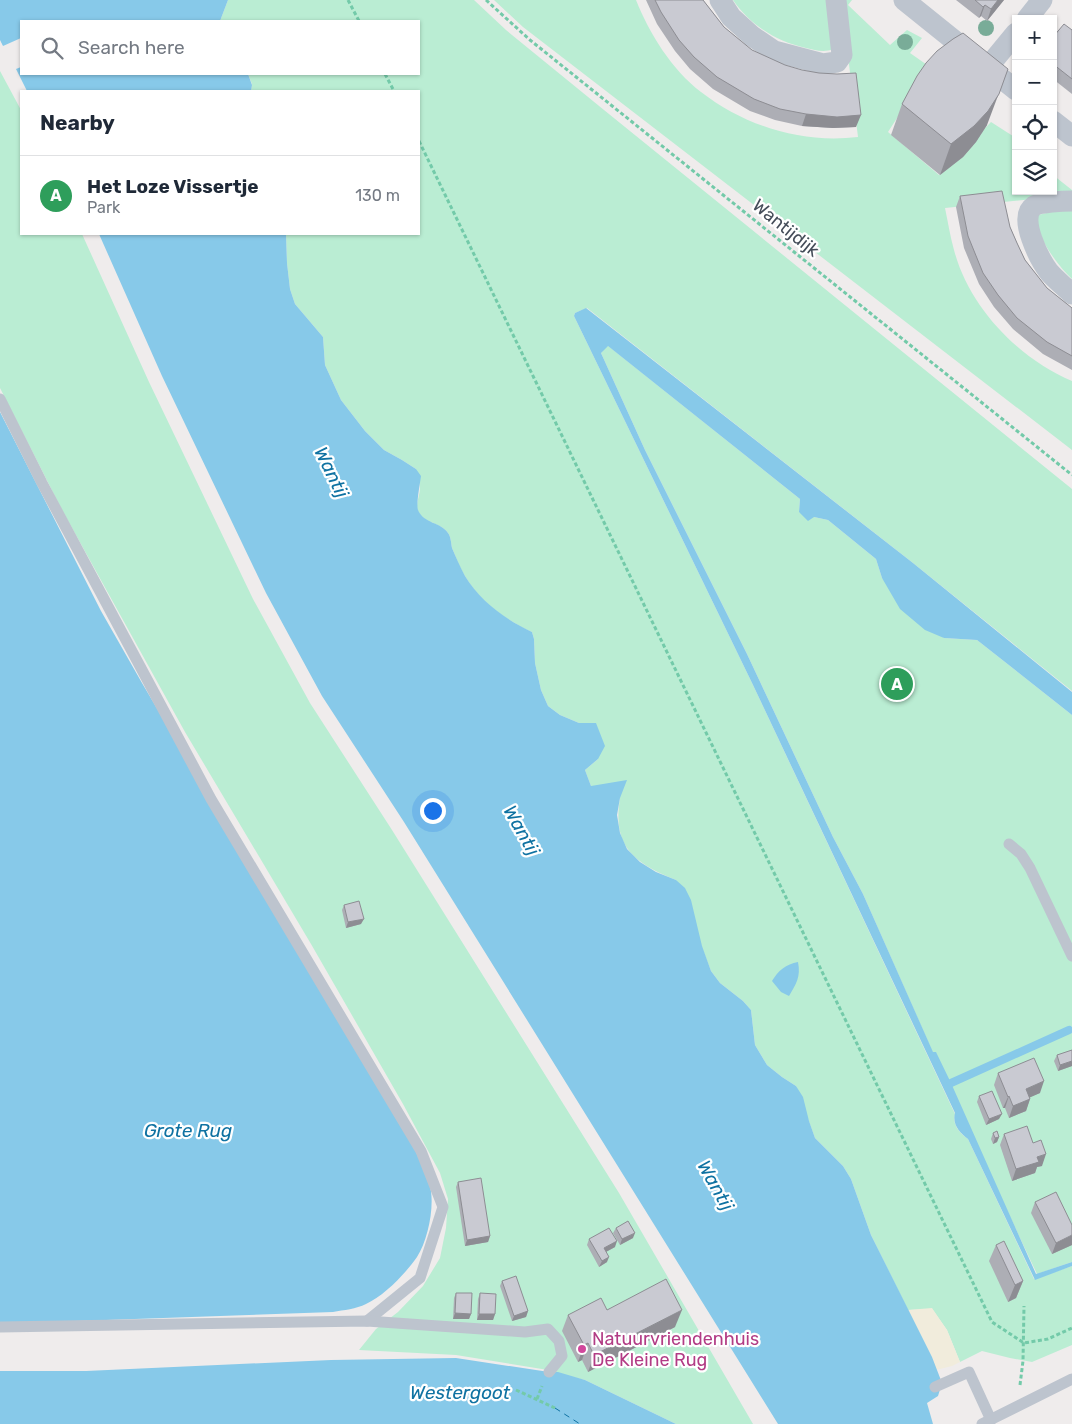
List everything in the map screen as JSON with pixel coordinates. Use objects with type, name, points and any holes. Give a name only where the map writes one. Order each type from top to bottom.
[{"type":"street","points":[[720,0],[731,18],[774,51],[823,64],[837,62],[842,55],[836,0]]},
{"type":"street","points":[[904,0],[1012,87]]},
{"type":"street","points":[[1030,15],[1042,0]]},
{"type":"street","points":[[988,67],[1012,38]]},
{"type":"street","points":[[1057,123],[1072,136]]},
{"type":"street","points":[[1072,201],[1035,204],[1028,211],[1027,222],[1035,246],[1049,272],[1072,294]]},
{"type":"lane","points":[[0,399],[42,483],[211,799],[421,1151],[443,1207],[420,1278],[367,1321]]},
{"type":"lane","points":[[1009,844],[1021,854],[1030,868],[1072,956]]},
{"type":"lane","points":[[0,1327],[367,1321],[525,1332],[548,1329],[559,1341],[562,1356],[549,1372]]},
{"type":"lane","points":[[935,1387],[969,1372],[987,1422],[1072,1379]]},
{"type":"path","points":[[348,0],[358,20]]},
{"type":"path","name":"Wantijdijk","points":[[486,0],[530,40],[1072,475]]},
{"type":"path","points":[[386,75],[393,90]]},
{"type":"path","points":[[420,143],[992,1322],[1024,1343],[1048,1339],[1072,1328]]},
{"type":"path","points":[[1017,1407],[1023,1361],[1024,1306]]},
{"type":"path","points":[[516,1390],[555,1408]]},
{"type":"green space","points":[[228,0],[474,0],[506,30],[1072,489],[1072,691],[913,563],[587,308],[575,313],[574,316],[753,685],[955,1114],[956,1125],[968,1139],[1034,1279],[1072,1266],[1072,1345],[1032,1362],[982,1351],[960,1362],[947,1330],[932,1309],[908,1310],[871,1235],[851,1179],[843,1166],[815,1138],[796,1086],[767,1065],[755,1045],[751,1010],[743,1001],[720,983],[711,971],[676,880],[648,867],[629,851],[619,829],[620,798],[591,786],[585,770],[598,759],[579,723],[560,715],[548,706],[541,690],[535,663],[532,632],[503,616],[478,594],[461,570],[448,533],[445,529],[424,518],[418,511],[420,483],[416,469],[384,450],[365,431],[341,400],[325,365],[323,337],[295,304],[290,289],[286,235],[420,235],[420,90],[251,90],[252,84],[248,75],[420,75],[420,20],[220,20]]},
{"type":"green space","points":[[494,0],[636,0],[662,50],[680,73],[701,92],[718,104],[755,123],[795,135],[816,138],[858,137],[841,0],[852,0],[848,5],[890,45],[907,30],[922,38],[910,53],[930,67],[888,132],[939,175],[991,122],[1012,135],[1012,195],[1057,195],[1057,178],[1072,190],[1072,195],[945,208],[961,271],[971,291],[984,310],[998,328],[1033,359],[1072,381],[1072,450],[523,27]]},
{"type":"green space","points":[[733,0],[830,0],[833,49],[813,50],[775,37],[756,25]]},
{"type":"green space","points":[[0,71],[20,108],[20,235],[82,235],[149,382],[253,599],[310,703],[392,830],[619,1193],[753,1424],[676,1424],[585,1380],[549,1372],[548,1370],[456,1355],[359,1350],[376,1329],[398,1312],[423,1286],[440,1258],[446,1228],[448,1199],[440,1173],[403,1104],[311,944],[185,732],[61,508],[0,388]]},
{"type":"green space","points":[[1072,207],[1072,279],[1060,267],[1048,250],[1037,223],[1038,215]]},
{"type":"green space","points":[[607,345],[800,499],[799,512],[828,520],[876,559],[882,578],[944,638],[977,640],[1072,715],[1072,1262],[1037,1274],[933,1053],[863,894],[833,837],[747,654],[645,450],[601,353]]},
{"type":"sand","points":[[932,1308],[947,1330],[960,1362],[936,1370],[932,1357],[908,1310]]},
{"type":"water","points":[[0,0],[228,0],[220,20],[20,20],[20,38],[3,46],[0,40]]},
{"type":"water","points":[[20,67],[20,75],[248,75],[252,85],[251,90],[26,90],[16,69]]},
{"type":"water","name":"Wantij","points":[[99,235],[286,235],[290,289],[295,304],[323,337],[325,365],[341,400],[365,431],[384,450],[416,469],[421,476],[418,510],[424,518],[445,529],[448,533],[458,562],[478,594],[494,609],[532,632],[535,663],[541,690],[548,706],[560,715],[579,723],[596,723],[605,746],[598,759],[585,770],[591,786],[627,780],[620,798],[617,815],[620,833],[627,849],[640,862],[656,872],[676,880],[685,888],[691,900],[702,946],[711,971],[720,983],[743,1001],[751,1010],[755,1045],[767,1065],[796,1086],[803,1097],[815,1138],[843,1166],[851,1179],[871,1235],[932,1357],[942,1383],[938,1396],[927,1403],[933,1424],[778,1424],[404,822],[322,696],[266,593],[162,376]]},
{"type":"water","points":[[586,308],[913,563],[1072,692],[1072,715],[977,640],[944,638],[925,630],[900,609],[882,578],[876,559],[828,520],[814,517],[808,521],[799,512],[800,499],[608,346],[601,353],[645,450],[747,654],[833,837],[863,894],[933,1052],[936,1052],[951,1083],[1036,1274],[1072,1262],[1072,1266],[1035,1280],[968,1139],[957,1128],[954,1117],[955,1113],[753,685],[574,316],[575,313]]},
{"type":"water","name":"Grote Rug","points":[[0,412],[101,611],[409,1136],[426,1174],[432,1203],[427,1232],[421,1250],[394,1284],[380,1296],[362,1306],[333,1312],[0,1323]]},
{"type":"water","points":[[798,962],[796,984],[789,996],[781,992],[772,981],[783,969],[790,964]]},
{"type":"water","name":"Westergoot","points":[[456,1358],[558,1372],[585,1380],[676,1424],[0,1424],[0,1371],[86,1371],[331,1360]]},
{"type":"building","points":[[655,0],[703,0],[724,27],[752,50],[785,65],[819,73],[856,73],[861,115],[837,117],[806,114],[780,109],[754,99],[717,77],[694,57],[679,40]]},
{"type":"building","points":[[975,0],[998,0],[991,9],[985,5],[983,7]]},
{"type":"building","points":[[1064,24],[1072,30],[1072,79],[1057,67],[1057,32]]},
{"type":"building","points":[[963,33],[1008,69],[999,94],[988,111],[974,126],[951,144],[902,104],[926,63],[937,51]]},
{"type":"building","points":[[1002,191],[1010,227],[1025,260],[1047,288],[1072,308],[1072,356],[1047,342],[1017,318],[983,273],[968,236],[960,196]]},
{"type":"building","points":[[359,901],[364,919],[348,922],[344,905]]},
{"type":"building","points":[[1072,1050],[1072,1061],[1060,1065],[1057,1055]]},
{"type":"building","points":[[1034,1058],[1044,1081],[1026,1089],[1030,1099],[1013,1106],[998,1073]]},
{"type":"building","points":[[992,1091],[1002,1114],[989,1119],[979,1096]]},
{"type":"building","points":[[1027,1126],[1033,1143],[1041,1140],[1046,1154],[1037,1157],[1039,1162],[1016,1169],[1004,1134]]},
{"type":"building","points":[[997,1131],[999,1137],[995,1138],[993,1133]]},
{"type":"building","points":[[481,1178],[490,1236],[467,1240],[458,1182]]},
{"type":"building","points":[[1056,1192],[1072,1225],[1072,1235],[1056,1243],[1035,1202]]},
{"type":"building","points":[[628,1221],[635,1233],[622,1239],[616,1228]]},
{"type":"building","points":[[609,1228],[617,1241],[604,1248],[609,1257],[602,1261],[589,1239]]},
{"type":"building","points":[[1004,1241],[1023,1281],[1015,1285],[996,1245]]},
{"type":"building","points":[[516,1276],[528,1311],[514,1316],[502,1281]]},
{"type":"building","points":[[666,1279],[682,1310],[594,1355],[588,1343],[584,1345],[568,1315],[601,1298],[607,1310]]},
{"type":"building","points":[[456,1293],[472,1293],[471,1314],[455,1313]]},
{"type":"building","points":[[480,1293],[496,1294],[495,1314],[479,1314]]},
{"type":"waterway","points":[[951,1083],[1069,1030]]},
{"type":"ferry route","points":[[555,1408],[580,1424]]},
{"type":"place","name":"Het Loze Vissertje","points":[[897,684]]},
{"type":"place","name":"Natuurvriendenhuis De Kleine Rug","points":[[582,1349]]}]
